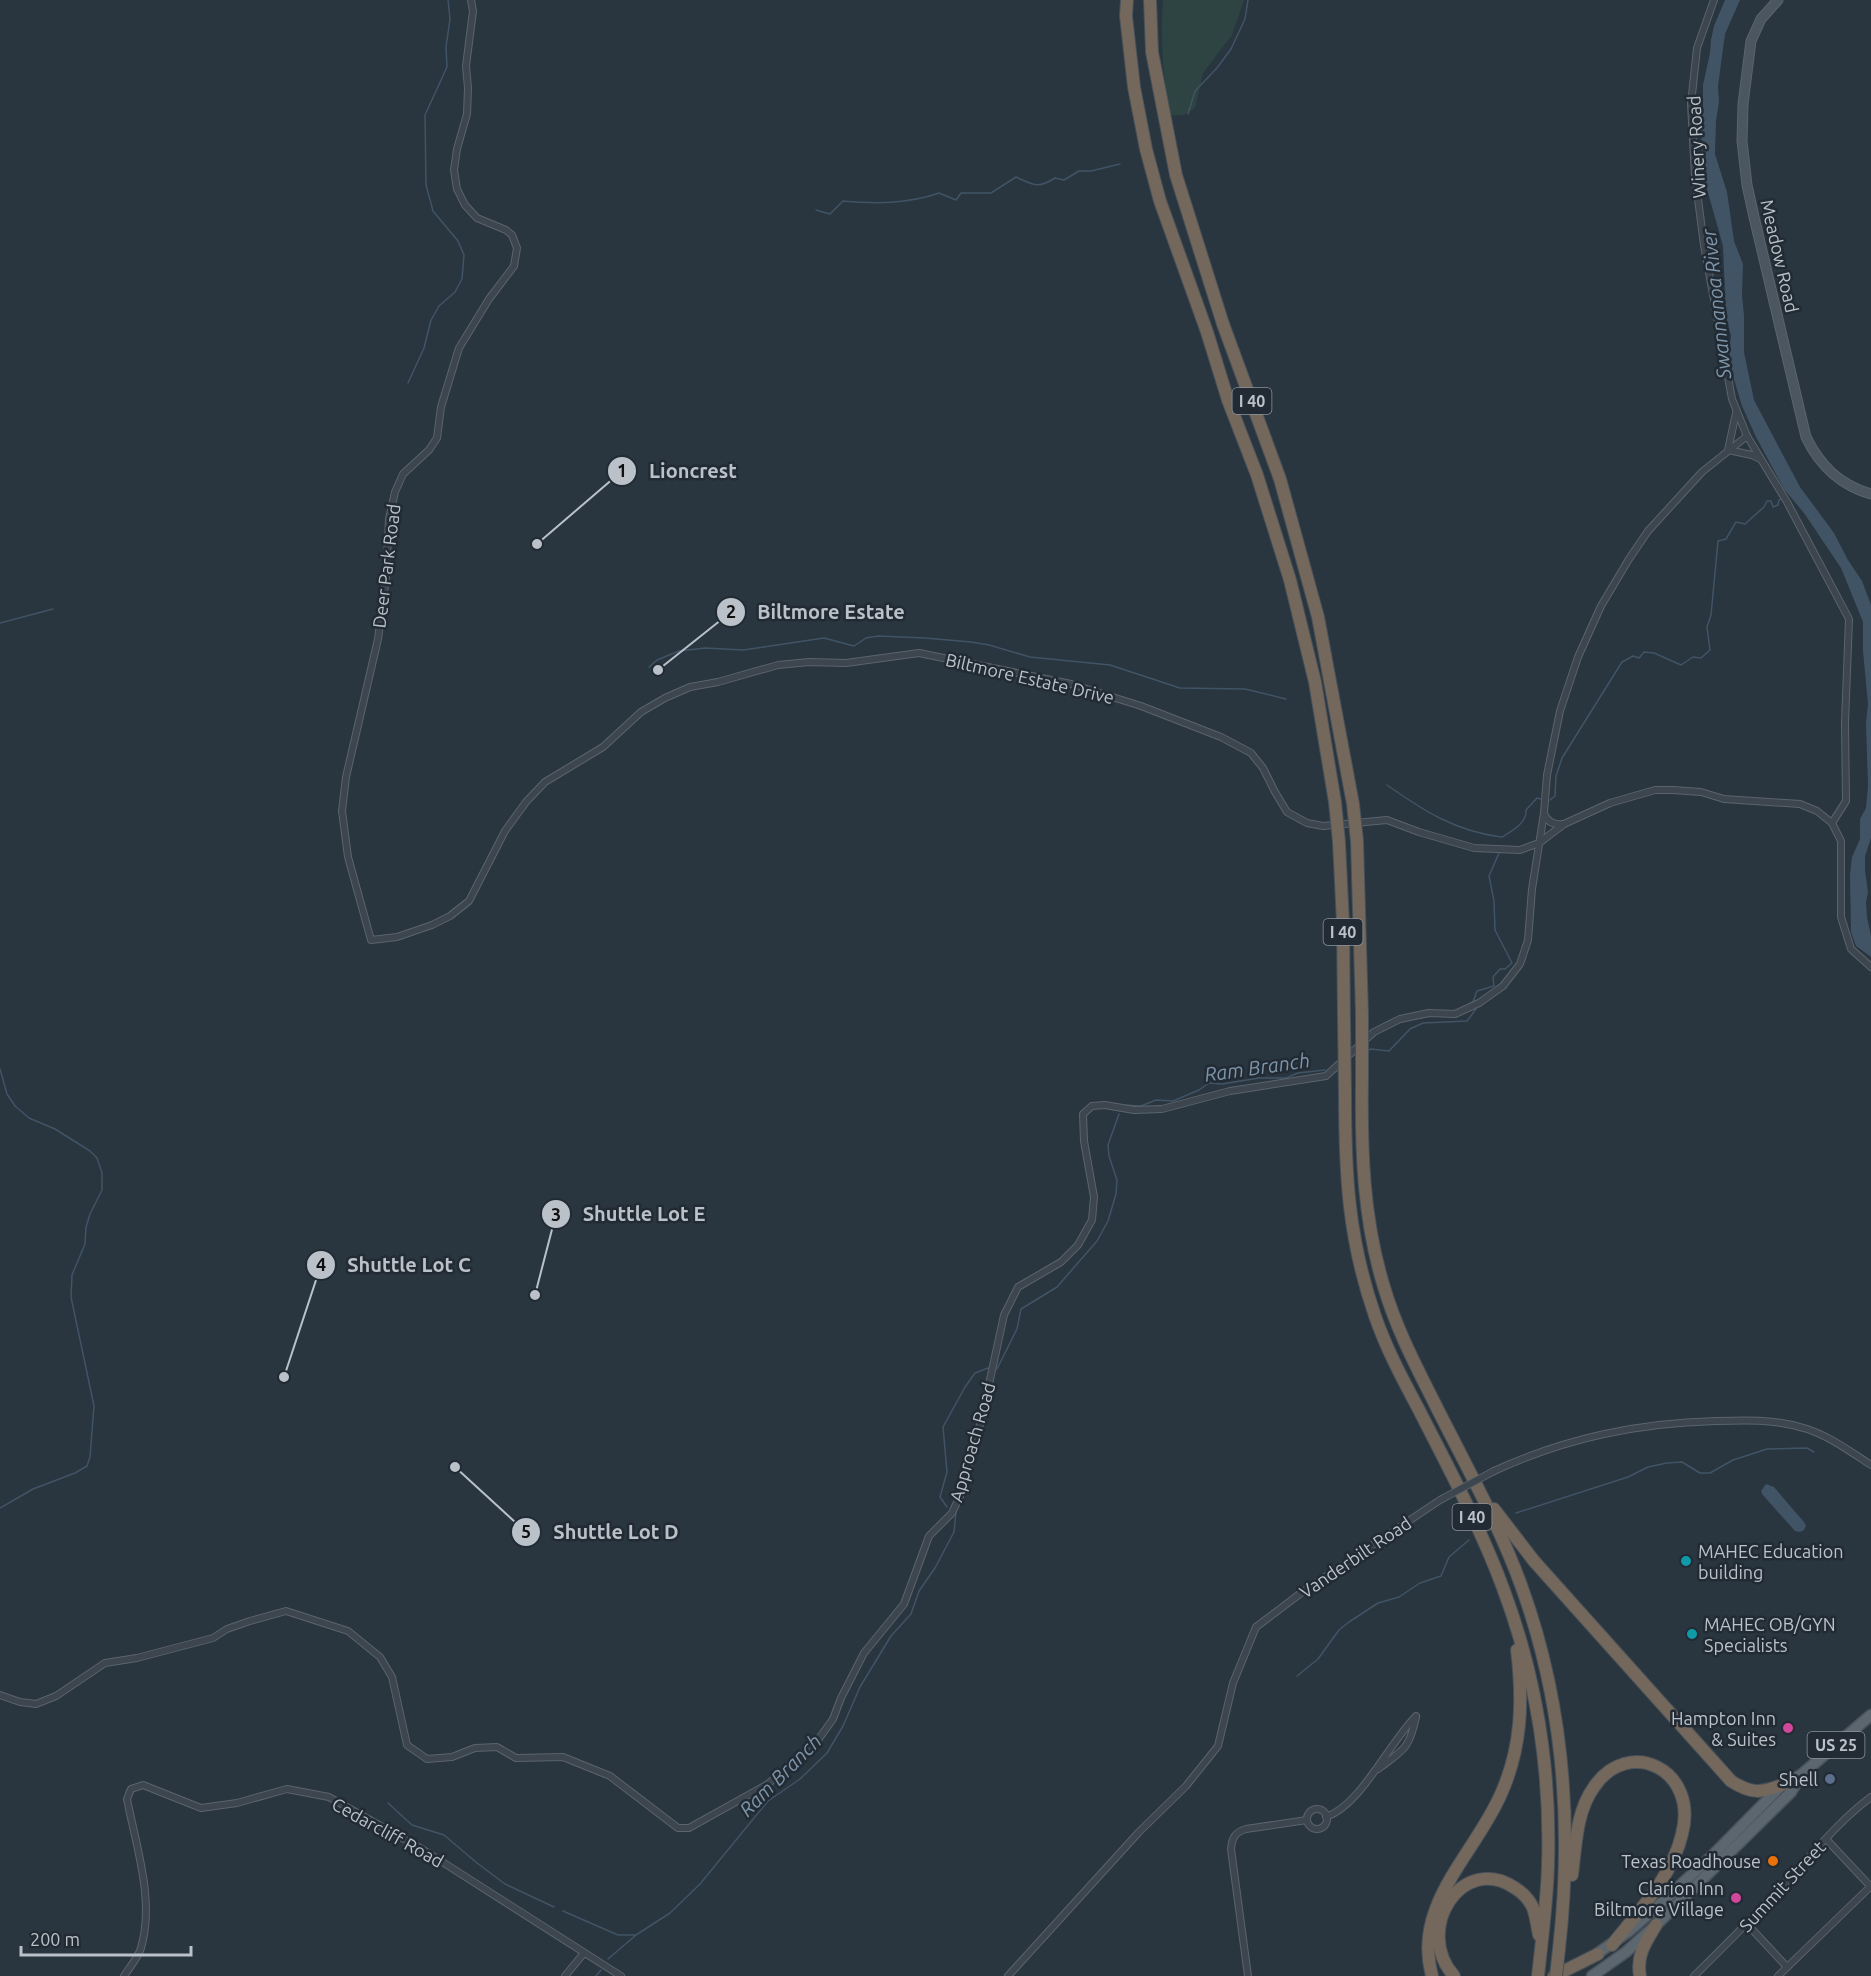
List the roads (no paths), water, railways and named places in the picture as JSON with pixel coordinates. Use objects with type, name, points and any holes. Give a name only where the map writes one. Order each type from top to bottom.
[{"type":"highway","name":"I 40","points":[[1127,0],[1126,16],[1134,87],[1146,149],[1160,201],[1207,332],[1228,400],[1257,475],[1290,580],[1315,682],[1335,802],[1339,842],[1343,922],[1345,1169],[1352,1230],[1366,1289],[1400,1373],[1481,1534],[1514,1619],[1532,1686],[1546,1774],[1548,1864],[1539,1965]]},
{"type":"highway","name":"I 40","points":[[1150,0],[1152,52],[1176,176],[1223,324],[1283,490],[1318,617],[1353,804],[1357,841],[1362,1014],[1361,1136],[1369,1228],[1381,1278],[1406,1345],[1497,1529],[1521,1586],[1540,1644],[1554,1705],[1562,1766],[1566,1857],[1556,1976]]},
{"type":"highway","points":[[1476,1485],[1534,1561],[1731,1781],[1739,1787],[1756,1792],[1782,1785]]},
{"type":"highway","points":[[1432,1976],[1427,1950],[1431,1917],[1449,1882],[1492,1813],[1510,1771],[1517,1742],[1521,1699],[1514,1619]]},
{"type":"highway","points":[[1562,1920],[1571,1885],[1580,1818],[1585,1801],[1593,1787],[1600,1778],[1622,1765],[1642,1763],[1662,1769],[1672,1777],[1683,1796],[1685,1808],[1683,1833],[1674,1857],[1656,1888],[1612,1945]]},
{"type":"highway","points":[[1454,1976],[1444,1962],[1439,1948],[1439,1921],[1453,1895],[1463,1887],[1478,1881],[1504,1882],[1521,1892],[1529,1900],[1537,1922],[1539,1965]]},
{"type":"highway","points":[[1640,1976],[1641,1950],[1656,1925]]},
{"type":"highway","points":[[1556,1976],[1598,1954]]},
{"type":"main road","name":"Meadow Road","points":[[1778,0],[1758,24],[1749,50],[1742,131],[1746,178],[1806,437],[1824,466],[1838,479],[1871,494]]},
{"type":"main road","name":"US 25","points":[[1598,1954],[1612,1945],[1682,1884],[1782,1785],[1801,1775],[1871,1715]]},
{"type":"main road","name":"US 25","points":[[1592,1976],[1626,1952],[1656,1925],[1791,1792],[1801,1775]]},
{"type":"street","name":"Deer Park Road","points":[[371,940],[348,857],[342,811],[346,777],[378,639],[386,578],[389,519],[395,492],[403,474],[429,450],[437,438],[441,407],[459,348],[489,299],[514,266],[517,248],[512,235],[506,230],[477,218],[465,205],[457,189],[454,170],[457,149],[467,114],[466,66],[473,11],[471,0]]},
{"type":"street","name":"Winery Road","points":[[1714,0],[1697,48],[1691,104],[1695,176],[1707,261],[1732,399],[1747,436],[1787,502],[1849,619],[1845,723],[1846,801],[1832,823]]},
{"type":"street","points":[[1728,450],[1737,413]]},
{"type":"street","points":[[1539,843],[1547,775],[1560,711],[1578,657],[1602,606],[1648,531],[1702,472],[1747,436]]},
{"type":"street","points":[[1728,450],[1760,459]]},
{"type":"street","name":"Biltmore Estate Drive","points":[[371,940],[397,937],[432,925],[450,916],[469,901],[505,831],[526,802],[545,782],[603,747],[641,712],[665,698],[690,687],[718,682],[778,665],[809,662],[846,663],[919,653],[1071,684],[1141,706],[1221,737],[1251,753],[1263,768],[1287,812],[1307,823],[1323,826],[1387,820],[1474,848],[1520,850],[1539,843],[1564,824],[1583,814],[1632,795],[1655,790],[1701,792],[1725,799],[1800,804],[1818,811],[1832,823]]},
{"type":"street","points":[[1544,813],[1546,819],[1552,823],[1564,824]]},
{"type":"street","points":[[1832,823],[1841,841],[1841,917],[1851,949],[1871,967]]},
{"type":"street","name":"Approach Road","points":[[0,1695],[20,1702],[36,1704],[56,1696],[105,1664],[213,1638],[238,1625],[286,1611],[348,1631],[380,1657],[392,1677],[407,1745],[427,1759],[452,1757],[475,1748],[497,1747],[516,1758],[563,1758],[610,1776],[678,1828],[689,1828],[768,1784],[818,1740],[833,1719],[864,1653],[904,1604],[929,1536],[952,1513],[960,1496],[981,1421],[1004,1315],[1018,1287],[1061,1262],[1078,1245],[1092,1220],[1094,1197],[1083,1140],[1083,1114],[1092,1106],[1105,1105],[1134,1110],[1162,1109],[1230,1091],[1326,1076],[1374,1032],[1400,1019],[1429,1012],[1455,1014],[1479,1004],[1503,987],[1520,964],[1528,940],[1539,843]]},
{"type":"street","name":"Vanderbilt Road","points":[[1008,1976],[1139,1832],[1186,1786],[1218,1746],[1233,1683],[1256,1627],[1301,1593],[1440,1500],[1526,1457],[1594,1435],[1648,1426],[1696,1422],[1761,1420],[1781,1422],[1810,1430],[1833,1441],[1871,1466]]},
{"type":"street","points":[[1326,1816],[1342,1809],[1375,1771],[1416,1716],[1408,1745],[1375,1771]]},
{"type":"street","name":"Cedarcliff Road","points":[[124,1976],[141,1950],[147,1911],[146,1893],[127,1799],[131,1789],[143,1785],[201,1808],[237,1803],[287,1789],[329,1797],[422,1849],[621,1976]]},
{"type":"street","name":"Summit Street","points":[[1694,1976],[1747,1924],[1826,1839],[1871,1797]]},
{"type":"street","points":[[1314,1810],[1322,1811],[1326,1816],[1325,1826],[1317,1829],[1309,1826],[1308,1815],[1314,1810]]},
{"type":"street","points":[[1248,1976],[1231,1850],[1233,1839],[1237,1833],[1246,1829],[1307,1820]]},
{"type":"street","points":[[1778,1976],[1871,1886],[1826,1839]]},
{"type":"street","points":[[1747,1924],[1787,1967]]},
{"type":"street","points":[[565,1976],[584,1953]]},
{"type":"water","points":[[1725,0],[1740,0],[1725,34],[1718,86],[1715,154],[1727,192],[1734,241],[1743,264],[1744,352],[1754,400],[1800,487],[1834,533],[1862,581],[1871,605],[1871,838],[1865,856],[1865,870],[1871,957],[1856,946],[1851,932],[1852,857],[1860,839],[1860,819],[1866,808],[1868,786],[1866,723],[1868,704],[1863,622],[1841,568],[1804,513],[1784,489],[1756,437],[1742,406],[1733,376],[1729,350],[1731,336],[1726,316],[1723,246],[1705,182],[1700,120],[1711,40]]},
{"type":"water","points":[[1766,1484],[1774,1487],[1804,1522],[1806,1526],[1804,1530],[1795,1531],[1762,1494],[1761,1491]]},
{"type":"waterway","points":[[408,383],[424,348],[431,320],[439,306],[455,292],[462,279],[464,255],[458,241],[433,211],[426,185],[425,115],[447,67],[446,47],[450,19],[448,0]]},
{"type":"waterway","points":[[1188,114],[1195,91],[1231,49],[1245,19],[1248,0]]},
{"type":"waterway","points":[[816,210],[830,214],[843,201],[891,202],[939,193],[956,200],[961,193],[991,193],[1016,177],[1031,184],[1040,185],[1055,178],[1064,180],[1079,171],[1091,171],[1120,164]]},
{"type":"waterway","name":"Ram Branch","points":[[1550,800],[1555,796],[1556,776],[1562,758],[1622,662],[1633,656],[1639,658],[1644,652],[1654,653],[1681,665],[1693,657],[1701,658],[1710,650],[1707,627],[1711,615],[1718,541],[1726,539],[1736,522],[1745,524],[1764,507],[1767,501],[1771,501],[1773,507],[1778,505],[1782,498]]},
{"type":"waterway","points":[[0,623],[53,609]]},
{"type":"waterway","points":[[649,667],[657,660],[679,651],[705,648],[743,650],[824,638],[854,646],[866,638],[878,636],[925,638],[989,645],[1030,657],[1110,665],[1180,688],[1245,689],[1286,699]]},
{"type":"waterway","points":[[1387,785],[1454,825],[1501,837]]},
{"type":"waterway","name":"Ram Branch","points":[[1502,837],[1521,823],[1526,810],[1537,798],[1541,799]]},
{"type":"waterway","name":"Ram Branch","points":[[1473,1002],[1477,991],[1494,986],[1493,977],[1500,969],[1505,969],[1512,963],[1495,930],[1494,901],[1489,876],[1499,853]]},
{"type":"waterway","name":"Ram Branch","points":[[1367,1051],[1371,1049],[1389,1051],[1410,1029],[1423,1023],[1467,1021],[1476,1009]]},
{"type":"waterway","points":[[0,1069],[7,1094],[15,1106],[29,1118],[55,1129],[90,1151],[97,1158],[102,1173],[102,1190],[90,1214],[86,1227],[85,1244],[72,1275],[71,1297],[94,1406],[90,1457],[87,1466],[75,1473],[33,1489],[0,1508]]},
{"type":"waterway","name":"Ram Branch","points":[[1124,1105],[1141,1106],[1156,1100],[1173,1101],[1209,1083],[1222,1084],[1259,1078],[1286,1078],[1298,1073],[1325,1070]]},
{"type":"waterway","name":"Ram Branch","points":[[997,1369],[1017,1329],[1021,1309],[1057,1287],[1097,1241],[1108,1221],[1116,1194],[1117,1180],[1108,1145],[1119,1114]]},
{"type":"waterway","name":"Ram Branch","points":[[947,1507],[940,1497],[947,1472],[943,1427],[975,1373],[988,1368]]},
{"type":"waterway","points":[[1516,1513],[1628,1477],[1648,1467],[1667,1463],[1682,1462],[1700,1473],[1710,1473],[1733,1460],[1767,1449],[1807,1448],[1814,1452]]},
{"type":"waterway","name":"Ram Branch","points":[[608,1959],[636,1935],[670,1913],[700,1884],[768,1801],[800,1779],[827,1753],[843,1726],[860,1687],[891,1636],[911,1614],[919,1591],[935,1568],[954,1532],[956,1512]]},
{"type":"waterway","points":[[1297,1676],[1318,1659],[1339,1630],[1349,1622],[1378,1603],[1399,1597],[1420,1583],[1441,1576],[1449,1557],[1469,1540]]},
{"type":"waterway","points":[[388,1803],[412,1825],[444,1835],[505,1884],[554,1907]]},
{"type":"waterway","points":[[563,1911],[618,1935],[635,1935]]},
{"type":"waterway","name":"Ram Branch","points":[[596,1976],[601,1970]]},
{"type":"place","name":"Lioncrest","points":[[537,544]]},
{"type":"place","name":"Biltmore Estate","points":[[658,670]]},
{"type":"place","name":"Shuttle Lot E","points":[[535,1295]]},
{"type":"place","name":"Shuttle Lot C","points":[[284,1377]]},
{"type":"place","name":"Shuttle Lot D","points":[[455,1467]]},
{"type":"place","name":"MAHEC Education building","points":[[1686,1561]]},
{"type":"place","name":"MAHEC OB/GYN Specialists","points":[[1692,1634]]},
{"type":"place","name":"Hampton Inn & Suites","points":[[1788,1728]]},
{"type":"place","name":"Shell","points":[[1830,1779]]},
{"type":"place","name":"Texas Roadhouse","points":[[1773,1861]]},
{"type":"place","name":"Clarion Inn Biltmore Village","points":[[1736,1898]]},
{"type":"water label","name":"Swannanoa River","points":[[1716,304]]}]
